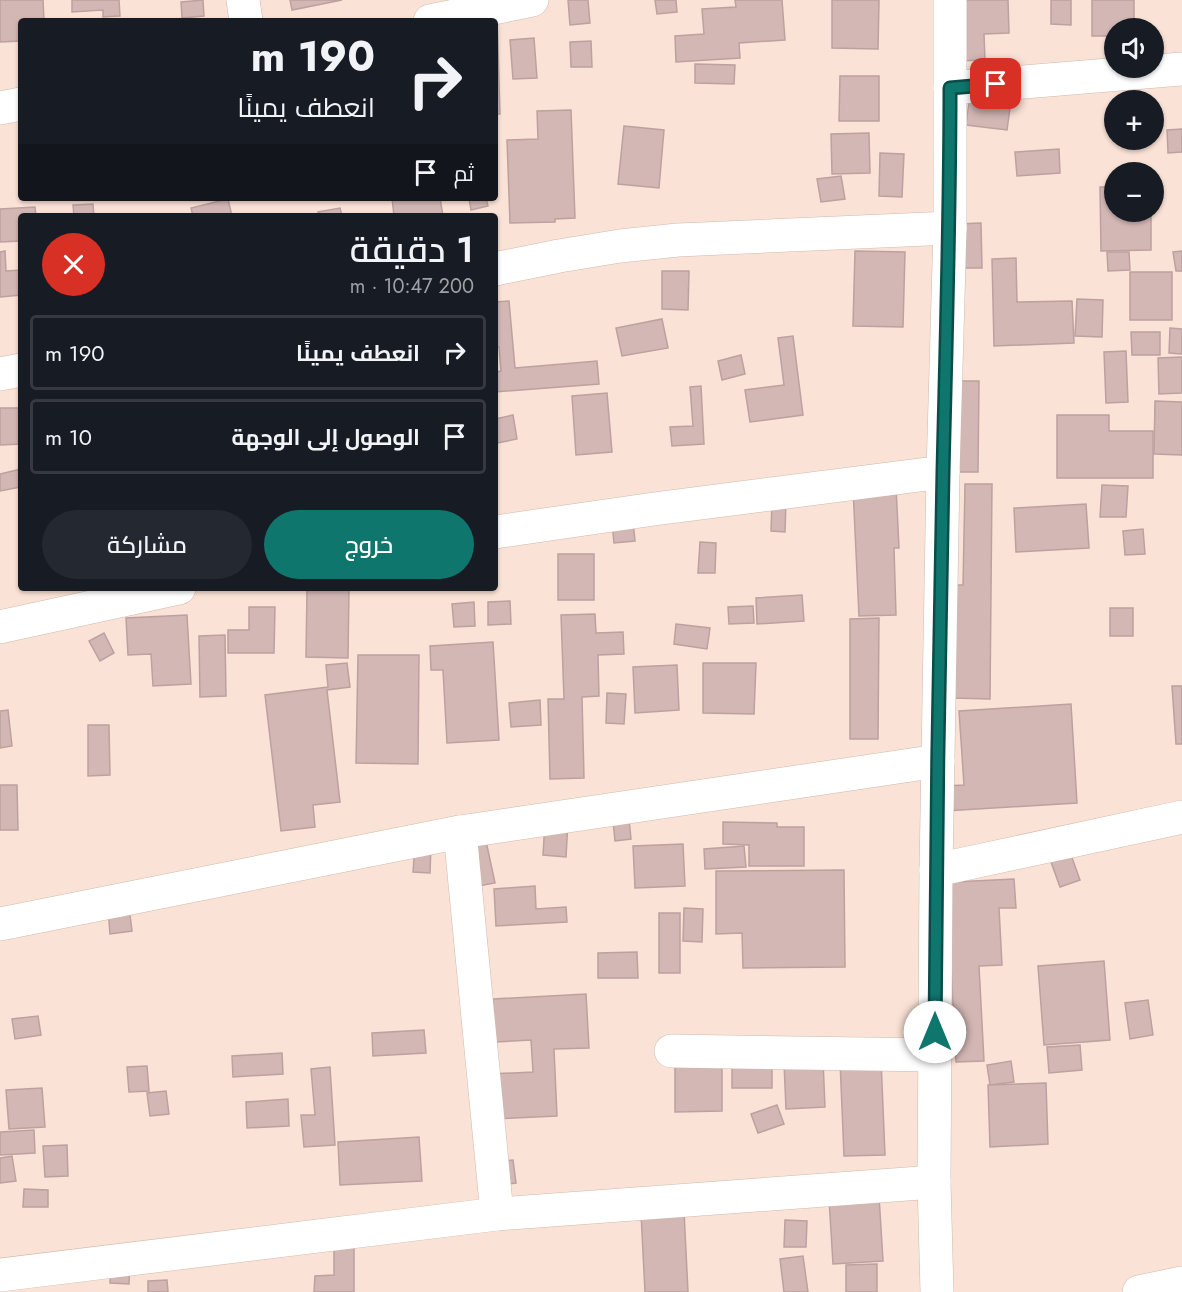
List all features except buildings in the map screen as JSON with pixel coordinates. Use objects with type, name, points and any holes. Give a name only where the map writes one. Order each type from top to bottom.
[{"type":"street","points":[[243,0],[246,18]]},
{"type":"street","points":[[445,18],[532,0]]},
{"type":"street","points":[[937,1292],[934,1182],[936,870],[950,228],[950,0]]},
{"type":"street","points":[[950,88],[1182,69]]},
{"type":"street","points":[[0,108],[18,105]]},
{"type":"street","points":[[498,268],[590,251],[678,240],[950,228]]},
{"type":"street","points":[[0,374],[18,371]]},
{"type":"street","points":[[498,532],[943,472]]},
{"type":"street","points":[[0,627],[165,591]]},
{"type":"street","points":[[0,924],[460,832],[938,761]]},
{"type":"street","points":[[936,870],[1182,817]]},
{"type":"street","points":[[460,832],[497,1214]]},
{"type":"street","points":[[671,1051],[935,1055]]},
{"type":"street","points":[[0,1275],[497,1214],[934,1182]]},
{"type":"street","points":[[1139,1292],[1182,1283]]},
{"type":"route","points":[[935,1032],[943,472],[950,228],[950,88],[996,84]]}]
